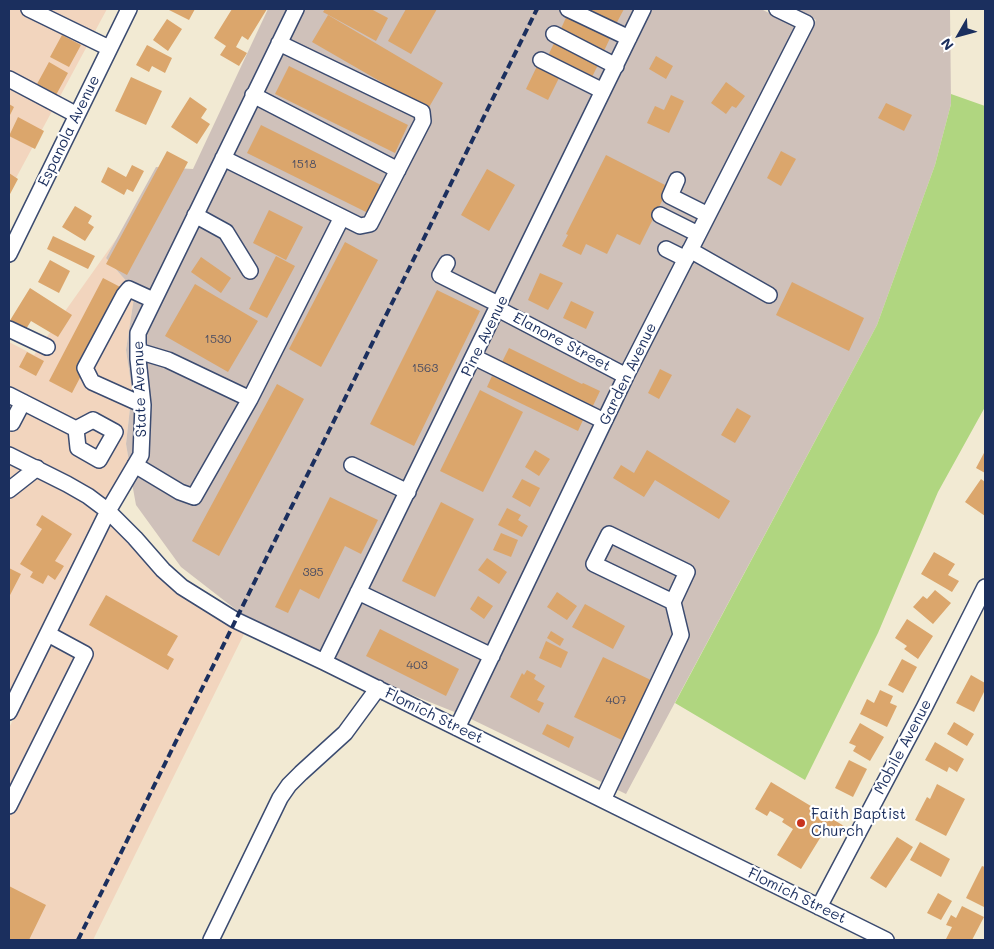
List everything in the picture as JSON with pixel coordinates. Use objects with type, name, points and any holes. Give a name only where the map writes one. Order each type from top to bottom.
[{"type":"street","points":[[29,9],[109,48]]},
{"type":"street","name":"Espanola Avenue","points":[[9,254],[129,9]]},
{"type":"street","name":"State Avenue","points":[[9,712],[13,692],[48,634],[108,512],[141,455],[142,406],[138,333],[296,9]]},
{"type":"street","points":[[568,9],[629,38]]},
{"type":"street","name":"Pine Avenue","points":[[324,662],[499,307],[642,9]]},
{"type":"street","name":"Garden Avenue","points":[[457,728],[626,376],[806,23],[777,9]]},
{"type":"street","points":[[554,34],[616,66]]},
{"type":"street","points":[[223,158],[360,226],[370,224],[423,121],[422,112],[279,42]]},
{"type":"street","points":[[540,60],[603,92]]},
{"type":"street","points":[[9,79],[77,116]]},
{"type":"street","points":[[253,95],[398,170]]},
{"type":"street","points":[[677,180],[670,196],[708,215]]},
{"type":"street","points":[[195,215],[226,232],[250,271]]},
{"type":"street","points":[[660,215],[673,237],[688,255],[769,294]]},
{"type":"street","points":[[135,465],[180,492],[194,497],[250,398],[342,217]]},
{"type":"street","points":[[673,237],[698,234]]},
{"type":"street","name":"Elanore Street","points":[[447,263],[440,275],[626,376]]},
{"type":"street","points":[[142,406],[92,382],[85,368],[129,289],[154,300]]},
{"type":"street","points":[[9,329],[48,347]]},
{"type":"street","points":[[138,351],[168,360],[250,398]]},
{"type":"street","points":[[474,357],[604,421]]},
{"type":"street","points":[[9,395],[76,429]]},
{"type":"street","points":[[12,423],[23,402]]},
{"type":"street","name":"Flomich Street","points":[[9,455],[81,492],[108,512],[182,588],[235,620],[378,688],[886,940]]},
{"type":"street","points":[[352,465],[408,492]]},
{"type":"street","points":[[9,490],[37,468]]},
{"type":"street","points":[[602,800],[682,635],[673,602],[688,572],[609,534],[594,564],[673,602]]},
{"type":"street","name":"Mobile Avenue","points":[[819,906],[924,708],[985,587]]},
{"type":"street","points":[[358,592],[492,656]]},
{"type":"street","points":[[9,806],[85,654],[48,634]]},
{"type":"street","points":[[211,940],[288,785],[345,733],[378,688]]},
{"type":"shaded area","points":[[9,9],[107,9],[9,191]]},
{"type":"shaded area","points":[[268,9],[288,9],[131,361],[135,407],[134,454],[129,462],[126,444],[132,390],[126,350],[135,291],[106,258],[156,167],[193,169]]},
{"type":"shaded area","points":[[303,9],[636,9],[321,652],[239,612],[181,567],[136,505],[132,483],[145,358],[145,334]]},
{"type":"shaded area","points":[[651,9],[761,9],[797,27],[623,366],[507,305]]},
{"type":"shaded area","points":[[793,9],[950,9],[951,104],[935,165],[877,325],[626,794],[469,718],[632,379],[816,20]]},
{"type":"shaded area","points":[[117,238],[106,258],[135,291],[126,350],[132,390],[126,444],[129,462],[106,501],[71,477],[9,446],[9,342],[34,355]]},
{"type":"shaded area","points":[[501,318],[617,379],[457,713],[392,687],[334,658]]},
{"type":"shaded area","points":[[9,463],[63,490],[99,514],[9,697]]},
{"type":"shaded area","points":[[109,523],[177,593],[224,622],[245,632],[93,940],[9,940],[9,728]]},
{"type":"green space","points":[[951,94],[985,106],[985,407],[938,492],[878,633],[805,780],[675,703],[877,325],[935,165],[951,104]]},
{"type":"building","points":[[167,9],[195,9],[189,20]]},
{"type":"building","points":[[232,9],[267,9],[248,40],[242,36],[236,47],[247,53],[239,66],[220,55],[226,46],[214,38]]},
{"type":"building","points":[[325,9],[371,9],[388,18],[376,41],[323,12]]},
{"type":"building","points":[[406,9],[437,9],[411,54],[388,41]]},
{"type":"building","points":[[579,9],[624,9],[615,26]]},
{"type":"building","points":[[568,13],[612,34],[603,53],[560,31]]},
{"type":"building","points":[[328,15],[443,83],[428,109],[312,42]]},
{"type":"building","points":[[167,19],[182,29],[168,51],[153,40]]},
{"type":"building","points":[[62,35],[81,45],[69,67],[50,57]]},
{"type":"building","points":[[555,41],[599,63],[590,81],[546,60]]},
{"type":"building","points":[[147,45],[172,58],[165,73],[152,66],[149,72],[136,65]]},
{"type":"building","points":[[656,56],[673,66],[666,79],[649,69]]},
{"type":"building","points":[[49,62],[68,73],[56,95],[37,84]]},
{"type":"building","points":[[538,64],[561,74],[548,100],[526,89]]},
{"type":"building","points":[[289,66],[408,125],[395,153],[275,94]]},
{"type":"building","points":[[131,77],[162,91],[146,125],[115,111]]},
{"type":"building","points":[[726,82],[745,96],[736,108],[732,106],[726,114],[711,103]]},
{"type":"building","points":[[671,95],[684,101],[669,133],[647,123],[655,106],[664,110]]},
{"type":"building","points":[[190,97],[207,109],[201,118],[210,124],[197,144],[171,127]]},
{"type":"building","points":[[886,103],[912,115],[904,131],[878,118]]},
{"type":"building","points":[[9,104],[14,107],[9,117]]},
{"type":"building","points":[[18,117],[44,131],[35,149],[9,136]]},
{"type":"building","points":[[261,125],[381,185],[368,213],[247,153]]},
{"type":"building","points":[[167,151],[188,162],[127,275],[106,264]]},
{"type":"building","points":[[781,151],[796,159],[781,186],[767,178]]},
{"type":"building","points":[[606,155],[669,187],[640,245],[617,234],[607,254],[586,244],[581,255],[562,246],[568,235],[566,234]]},
{"type":"building","points":[[132,165],[144,171],[133,192],[127,189],[124,195],[101,182],[108,167],[126,177]]},
{"type":"building","points":[[487,169],[515,185],[489,231],[461,215]]},
{"type":"building","points":[[9,173],[18,179],[9,196]]},
{"type":"building","points":[[75,206],[92,216],[88,223],[94,227],[85,241],[62,227]]},
{"type":"building","points":[[269,210],[303,227],[286,260],[253,243]]},
{"type":"building","points":[[53,236],[95,256],[88,269],[47,249]]},
{"type":"building","points":[[345,242],[378,260],[321,367],[289,349]]},
{"type":"building","points":[[276,256],[295,266],[267,318],[249,309]]},
{"type":"building","points":[[201,257],[231,278],[221,293],[191,272]]},
{"type":"building","points":[[50,260],[70,271],[59,293],[38,282]]},
{"type":"building","points":[[540,273],[563,283],[548,310],[528,300]]},
{"type":"building","points":[[103,278],[126,290],[72,393],[49,381]]},
{"type":"building","points":[[792,282],[864,318],[849,351],[776,315]]},
{"type":"building","points":[[195,284],[258,321],[228,372],[165,336]]},
{"type":"building","points":[[30,288],[72,315],[58,337],[31,321],[23,334],[9,322]]},
{"type":"building","points":[[437,290],[480,311],[414,446],[370,424]]},
{"type":"building","points":[[571,301],[594,312],[586,329],[563,318]]},
{"type":"building","points":[[509,348],[600,391],[591,410],[501,364]]},
{"type":"building","points":[[27,352],[44,361],[36,376],[19,367]]},
{"type":"building","points":[[660,369],[672,375],[659,399],[648,393]]},
{"type":"building","points":[[492,376],[583,420],[578,431],[487,387]]},
{"type":"building","points":[[277,384],[304,399],[219,556],[192,541]]},
{"type":"building","points":[[480,390],[523,412],[483,492],[440,471]]},
{"type":"building","points":[[737,408],[751,416],[735,443],[721,435]]},
{"type":"building","points":[[535,450],[550,459],[539,476],[525,467]]},
{"type":"building","points":[[647,450],[730,501],[719,519],[655,480],[644,497],[613,478],[621,465],[634,473]]},
{"type":"building","points":[[985,451],[985,473],[976,468]]},
{"type":"building","points":[[522,479],[540,488],[530,507],[512,497]]},
{"type":"building","points":[[981,479],[985,482],[985,516],[965,502]]},
{"type":"building","points":[[330,497],[378,520],[361,554],[345,546],[319,599],[300,589],[288,613],[275,607]]},
{"type":"building","points":[[441,502],[474,519],[435,597],[402,581]]},
{"type":"building","points":[[507,508],[521,515],[518,520],[528,526],[522,537],[498,525]]},
{"type":"building","points":[[42,515],[72,534],[55,561],[64,566],[55,580],[48,575],[43,584],[30,577],[33,572],[20,564],[42,529],[36,525]]},
{"type":"building","points":[[501,533],[518,540],[511,557],[493,550]]},
{"type":"building","points":[[934,552],[955,564],[948,575],[959,581],[952,592],[921,574]]},
{"type":"building","points":[[487,558],[507,572],[499,584],[478,570]]},
{"type":"building","points":[[9,568],[21,574],[9,597]]},
{"type":"building","points":[[935,590],[951,603],[933,624],[913,607],[923,596],[927,599]]},
{"type":"building","points":[[557,592],[577,606],[567,620],[547,607]]},
{"type":"building","points":[[106,595],[178,636],[167,655],[174,659],[168,670],[89,625]]},
{"type":"building","points":[[478,596],[493,606],[484,619],[470,609]]},
{"type":"building","points":[[585,604],[625,626],[613,649],[572,627]]},
{"type":"building","points":[[907,619],[933,636],[918,659],[904,649],[907,646],[895,638]]},
{"type":"building","points":[[380,629],[459,669],[446,696],[366,656]]},
{"type":"building","points":[[551,631],[564,639],[560,646],[547,638]]},
{"type":"building","points":[[546,641],[568,652],[561,668],[539,658]]},
{"type":"building","points":[[603,657],[657,683],[628,743],[574,717]]},
{"type":"building","points":[[902,659],[917,667],[903,693],[888,685]]},
{"type":"building","points":[[527,670],[536,675],[534,679],[545,686],[537,700],[544,703],[539,713],[510,697],[522,673],[524,675]]},
{"type":"building","points":[[971,675],[985,683],[985,690],[974,712],[956,703]]},
{"type":"building","points":[[880,690],[893,696],[890,703],[897,706],[887,727],[860,714],[867,699],[874,703]]},
{"type":"building","points":[[954,722],[974,734],[967,746],[947,734]]},
{"type":"building","points":[[860,723],[884,737],[870,761],[853,751],[856,746],[849,743]]},
{"type":"building","points":[[547,724],[574,737],[569,748],[542,734]]},
{"type":"building","points":[[935,742],[964,759],[957,772],[949,767],[947,772],[925,760]]},
{"type":"building","points":[[849,760],[867,769],[853,797],[835,788]]},
{"type":"building","points":[[771,782],[844,826],[837,837],[825,830],[801,869],[777,855],[793,829],[782,822],[784,819],[770,811],[767,816],[755,809]]},
{"type":"building","points":[[937,784],[965,799],[946,836],[915,820],[927,797],[930,799]]},
{"type":"building","points":[[897,837],[913,847],[886,888],[870,878]]},
{"type":"building","points":[[920,842],[950,859],[941,877],[910,860]]},
{"type":"building","points":[[982,866],[985,867],[984,907],[966,898]]},
{"type":"building","points":[[9,886],[46,905],[29,940],[9,940]]},
{"type":"building","points":[[938,893],[952,901],[941,920],[927,913]]},
{"type":"building","points":[[962,906],[984,917],[972,940],[946,939],[952,927],[946,925],[951,915],[956,918]]},
{"type":"railway","points":[[78,940],[537,9]]},
{"type":"place","name":"Faith Baptist Church","points":[[801,823]]}]
